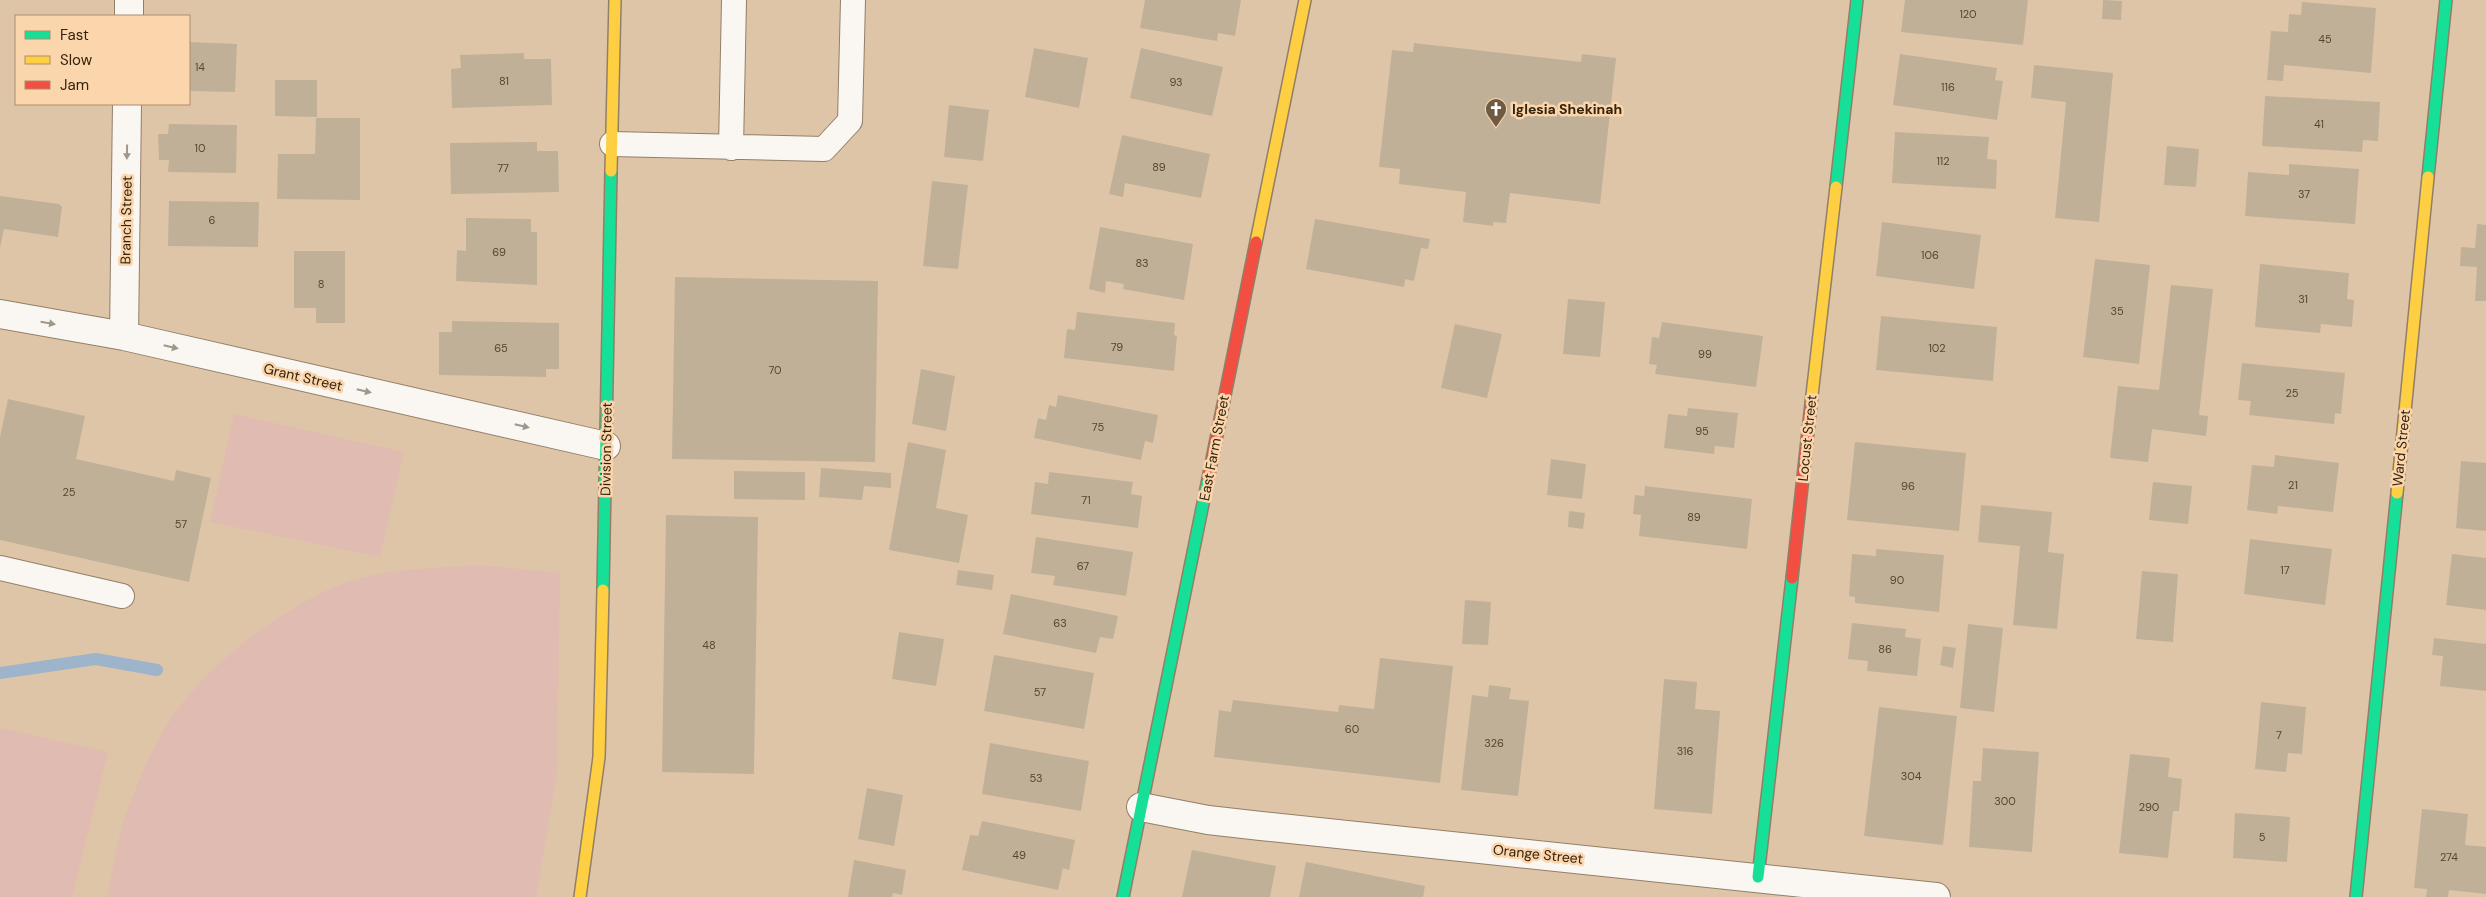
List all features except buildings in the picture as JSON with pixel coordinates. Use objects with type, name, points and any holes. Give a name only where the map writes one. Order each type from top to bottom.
[{"type":"street","points":[[129,0],[129,15]]},
{"type":"street","name":"Division Street","points":[[580,897],[599,757],[615,0]]},
{"type":"street","name":"East Farm Street","points":[[1123,897],[1305,0]]},
{"type":"street","name":"Locust Street","points":[[1758,877],[1857,0]]},
{"type":"street","name":"Ward Street","points":[[2356,897],[2446,0]]},
{"type":"street","name":"Branch Street","points":[[124,336],[127,105]]},
{"type":"street","name":"Grant Street","points":[[0,314],[124,336],[606,446]]},
{"type":"street","name":"Orange Street","points":[[1142,807],[1208,820],[1252,825],[1936,897]]},
{"type":"lane","points":[[731,148],[734,0]]},
{"type":"lane","points":[[612,144],[824,149],[850,121],[852,0]]},
{"type":"lane","points":[[0,568],[122,596]]},
{"type":"shaded area","points":[[234,414],[404,452],[380,557],[210,522]]},
{"type":"shaded area","points":[[481,565],[560,573],[557,772],[536,897],[107,897],[124,819],[153,750],[172,717],[188,696],[230,654],[280,616],[332,588],[357,579],[403,571]]},
{"type":"shaded area","points":[[0,728],[108,752],[72,897],[0,897]]},
{"type":"waterway","points":[[0,673],[96,659],[157,670]]},
{"type":"traffic: fast","points":[[1836,187],[1857,0]]},
{"type":"traffic: fast","points":[[2428,177],[2446,0]]},
{"type":"traffic: fast","points":[[603,590],[611,171]]},
{"type":"traffic: fast","points":[[1123,897],[1208,479]]},
{"type":"traffic: fast","points":[[2356,897],[2397,493]]},
{"type":"traffic: fast","points":[[1758,877],[1792,578]]},
{"type":"traffic: slow","points":[[611,171],[615,0]]},
{"type":"traffic: slow","points":[[1256,242],[1305,0]]},
{"type":"traffic: slow","points":[[2397,493],[2428,177]]},
{"type":"traffic: slow","points":[[1811,404],[1836,187]]},
{"type":"traffic: slow","points":[[580,897],[599,757],[603,590]]},
{"type":"traffic: jam","points":[[1208,479],[1256,242]]},
{"type":"traffic: jam","points":[[1792,578],[1811,404]]},
{"type":"place","name":"Iglesia Shekinah","points":[[1496,128]]}]
